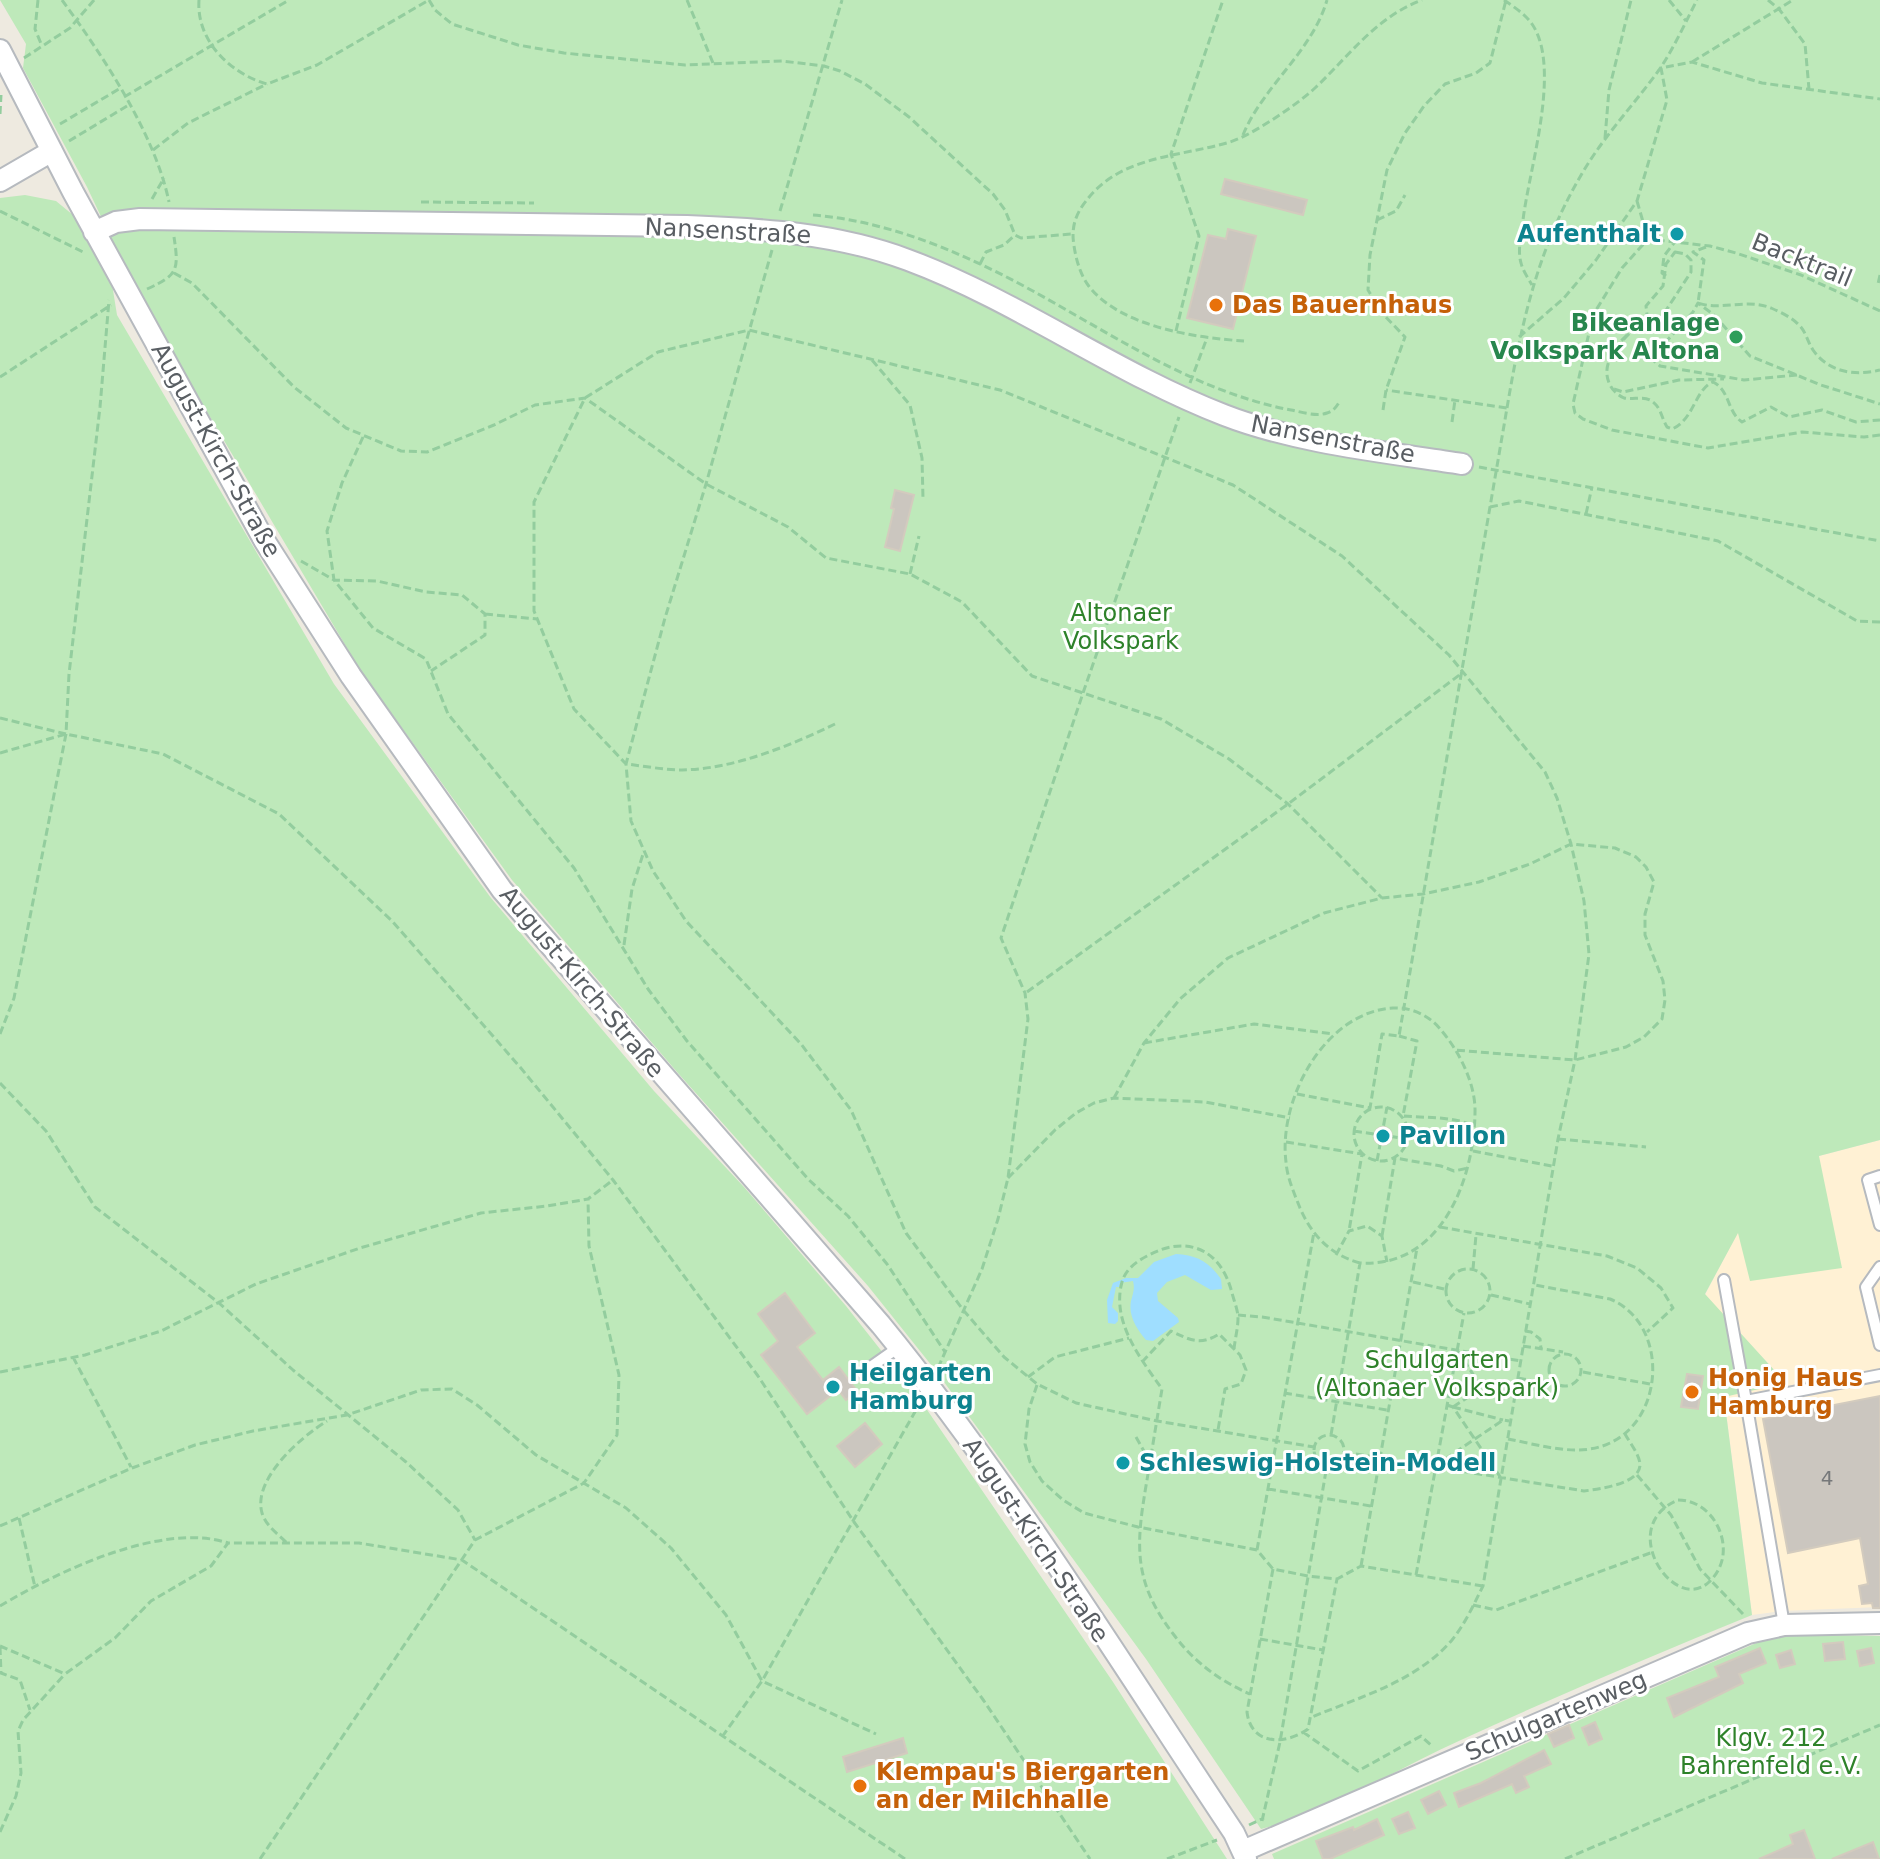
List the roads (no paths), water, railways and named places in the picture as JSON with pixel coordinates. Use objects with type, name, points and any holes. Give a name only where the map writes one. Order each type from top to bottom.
[{"type":"street","name":"August-Kirch-Straße","points":[[5,59],[94,232],[264,540],[351,676],[502,890],[899,1347],[929,1386],[1037,1539],[1225,1820],[1245,1855]]},
{"type":"street","points":[[0,181],[48,143]]},
{"type":"street","name":"Nansenstraße","points":[[94,232],[116,222],[140,219],[687,226],[776,230],[864,246],[955,278],[1185,399],[1250,424],[1307,439],[1462,464]]},
{"type":"street","name":"Schulgartenweg","points":[[1245,1855],[1748,1633],[1784,1625],[1880,1623]]},
{"type":"lane","points":[[1880,1176],[1868,1180],[1880,1225]]},
{"type":"lane","points":[[1880,1267],[1866,1287],[1880,1345]]},
{"type":"lane","points":[[1724,1280],[1784,1625]]},
{"type":"lane","points":[[862,1373],[899,1347]]},
{"type":"lane","points":[[1746,1401],[1880,1375]]},
{"type":"water","points":[[1176,1254],[1207,1264],[1221,1279],[1222,1289],[1211,1290],[1185,1275],[1167,1282],[1157,1293],[1158,1301],[1179,1322],[1153,1341],[1146,1340],[1132,1317],[1133,1281],[1120,1283],[1116,1287],[1112,1307],[1118,1313],[1118,1321],[1108,1323],[1107,1300],[1113,1283],[1138,1278],[1154,1262]]},
{"type":"place","name":"Aufenthalt","points":[[1677,234]]},
{"type":"place","name":"Das Bauernhaus","points":[[1216,305]]},
{"type":"place","name":"Bikeanlage Volkspark Altona","points":[[1736,337]]},
{"type":"place","name":"Pavillon","points":[[1383,1136]]},
{"type":"place","name":"Heilgarten Hamburg","points":[[833,1387]]},
{"type":"place","name":"Honig Haus Hamburg","points":[[1692,1392]]},
{"type":"place","name":"Schleswig-Holstein-Modell","points":[[1123,1463]]},
{"type":"place","name":"Klempau's Biergarten an der Milchhalle","points":[[860,1786]]},
{"type":"park label","name":"Altonaer Volkspark","points":[[1121,627]]},
{"type":"park label","name":"Schulgarten (Altonaer Volkspark)","points":[[1437,1374]]},
{"type":"park label","name":"Klgv. 212 Bahrenfeld e.V.","points":[[1771,1752]]}]
